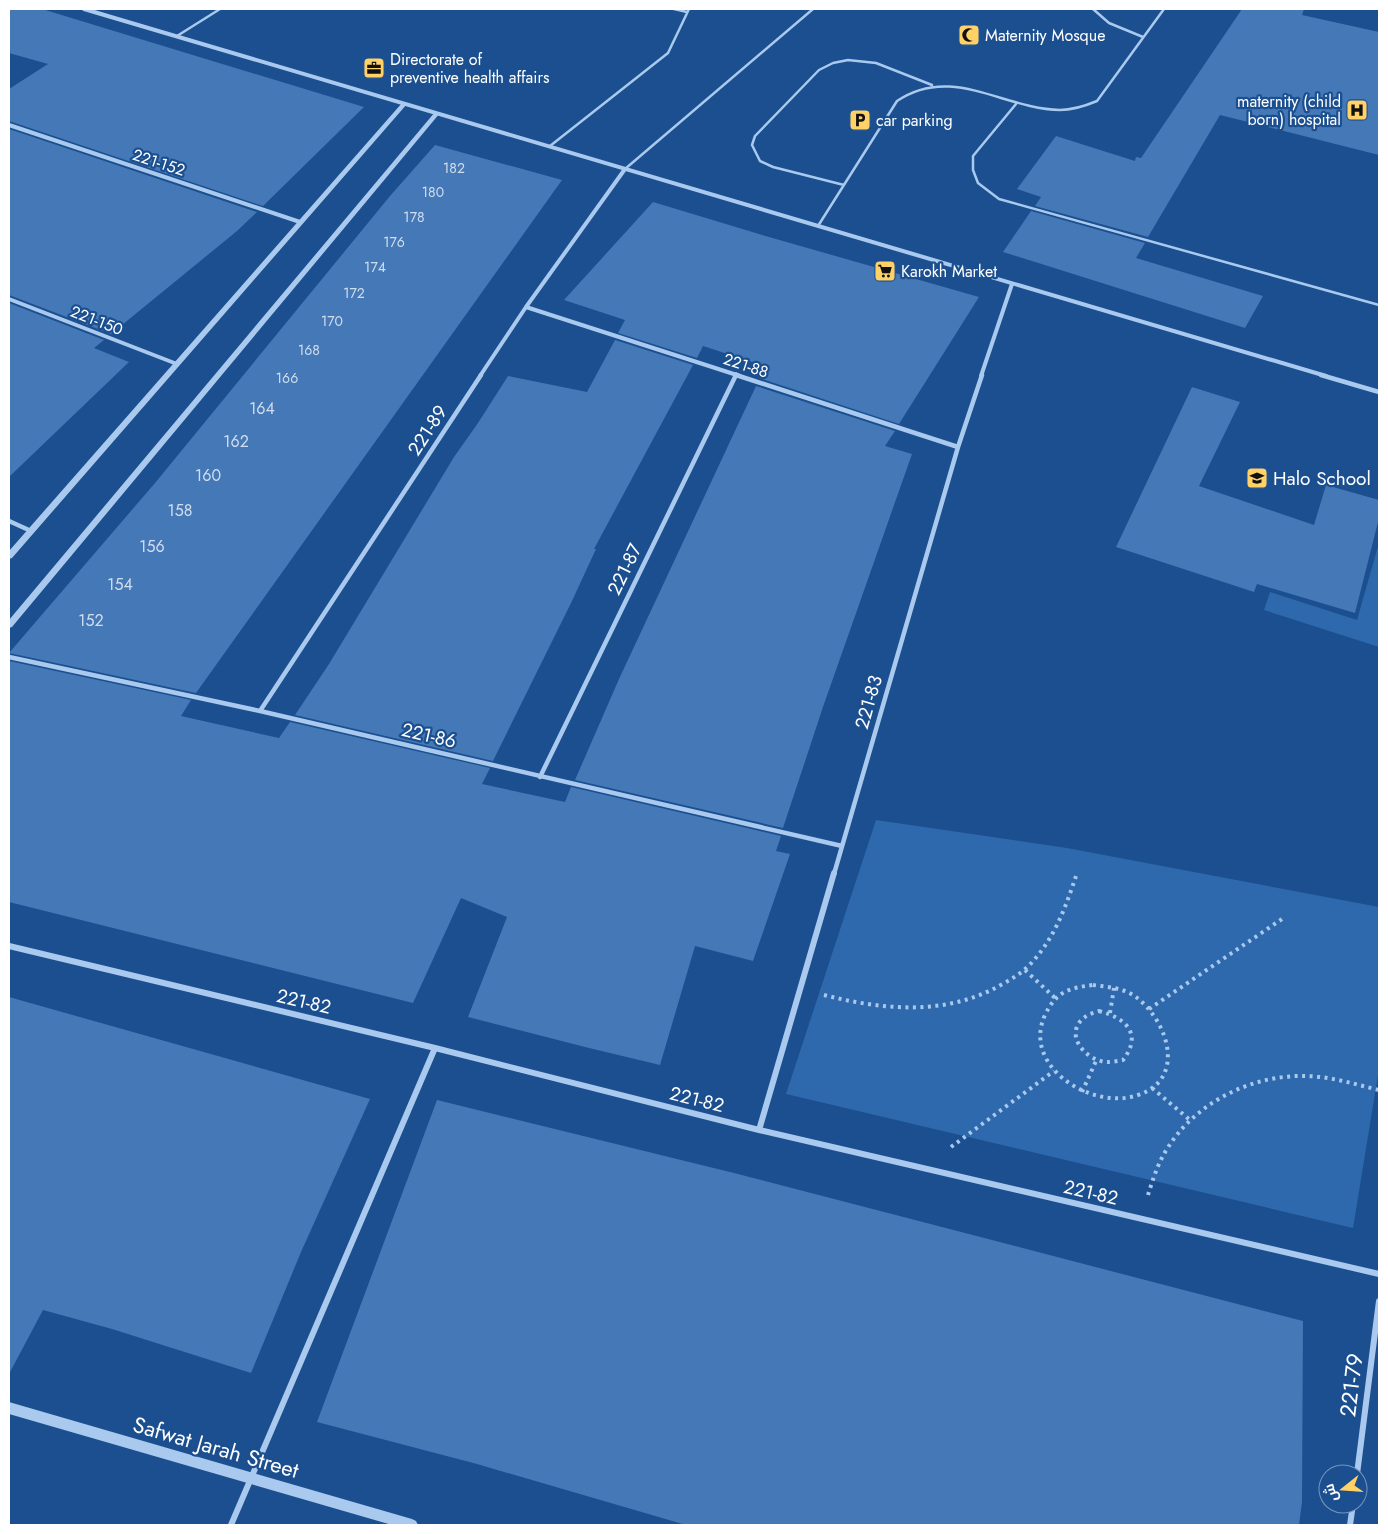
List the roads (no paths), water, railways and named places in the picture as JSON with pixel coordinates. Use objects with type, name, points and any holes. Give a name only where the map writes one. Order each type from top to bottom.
[{"type":"street","points":[[84,9],[1379,392]]},
{"type":"street","points":[[9,556],[404,104]]},
{"type":"street","points":[[9,625],[437,113]]},
{"type":"street","name":"221-152","points":[[9,125],[300,222]]},
{"type":"street","name":"221-89","points":[[260,711],[526,307],[625,169]]},
{"type":"street","name":"221-83","points":[[759,1130],[958,447],[1012,284]]},
{"type":"street","name":"221-150","points":[[9,299],[177,364]]},
{"type":"street","name":"221-88","points":[[526,307],[958,447]]},
{"type":"street","name":"221-87","points":[[540,777],[736,374]]},
{"type":"street","points":[[9,521],[31,531]]},
{"type":"street","name":"221-86","points":[[9,657],[260,711],[842,846]]},
{"type":"street","name":"221-82","points":[[9,946],[435,1048],[759,1130],[1379,1274]]},
{"type":"street","points":[[231,1525],[435,1048]]},
{"type":"street","name":"221-79","points":[[1357,1464],[1379,1300]]},
{"type":"street","name":"Safwat Jarah Street","points":[[9,1408],[412,1525]]},
{"type":"lane","points":[[177,36],[220,9]]},
{"type":"lane","points":[[550,146],[668,53],[688,10],[674,9]]},
{"type":"lane","points":[[625,169],[813,9]]},
{"type":"lane","points":[[1093,9],[1102,19],[1113,26],[1144,37]]},
{"type":"lane","points":[[818,226],[897,101],[912,91],[933,86],[956,87],[1016,104],[1061,110],[1083,107],[1096,101],[1164,9]]},
{"type":"lane","points":[[844,184],[760,161],[752,145],[754,136],[819,70],[828,64],[842,60],[873,61],[933,86]]},
{"type":"lane","points":[[1016,104],[973,156],[973,170],[978,183],[999,199],[1379,305]]},
{"type":"place","name":"Maternity Mosque","points":[[969,35]]},
{"type":"place","name":"Directorate of preventive health affairs","points":[[374,68]]},
{"type":"place","name":"maternity (child born) hospital","points":[[1357,110]]},
{"type":"place","name":"car parking","points":[[860,120]]},
{"type":"place","name":"Karokh Market","points":[[885,271]]},
{"type":"place","name":"Halo School","points":[[1257,478]]}]
